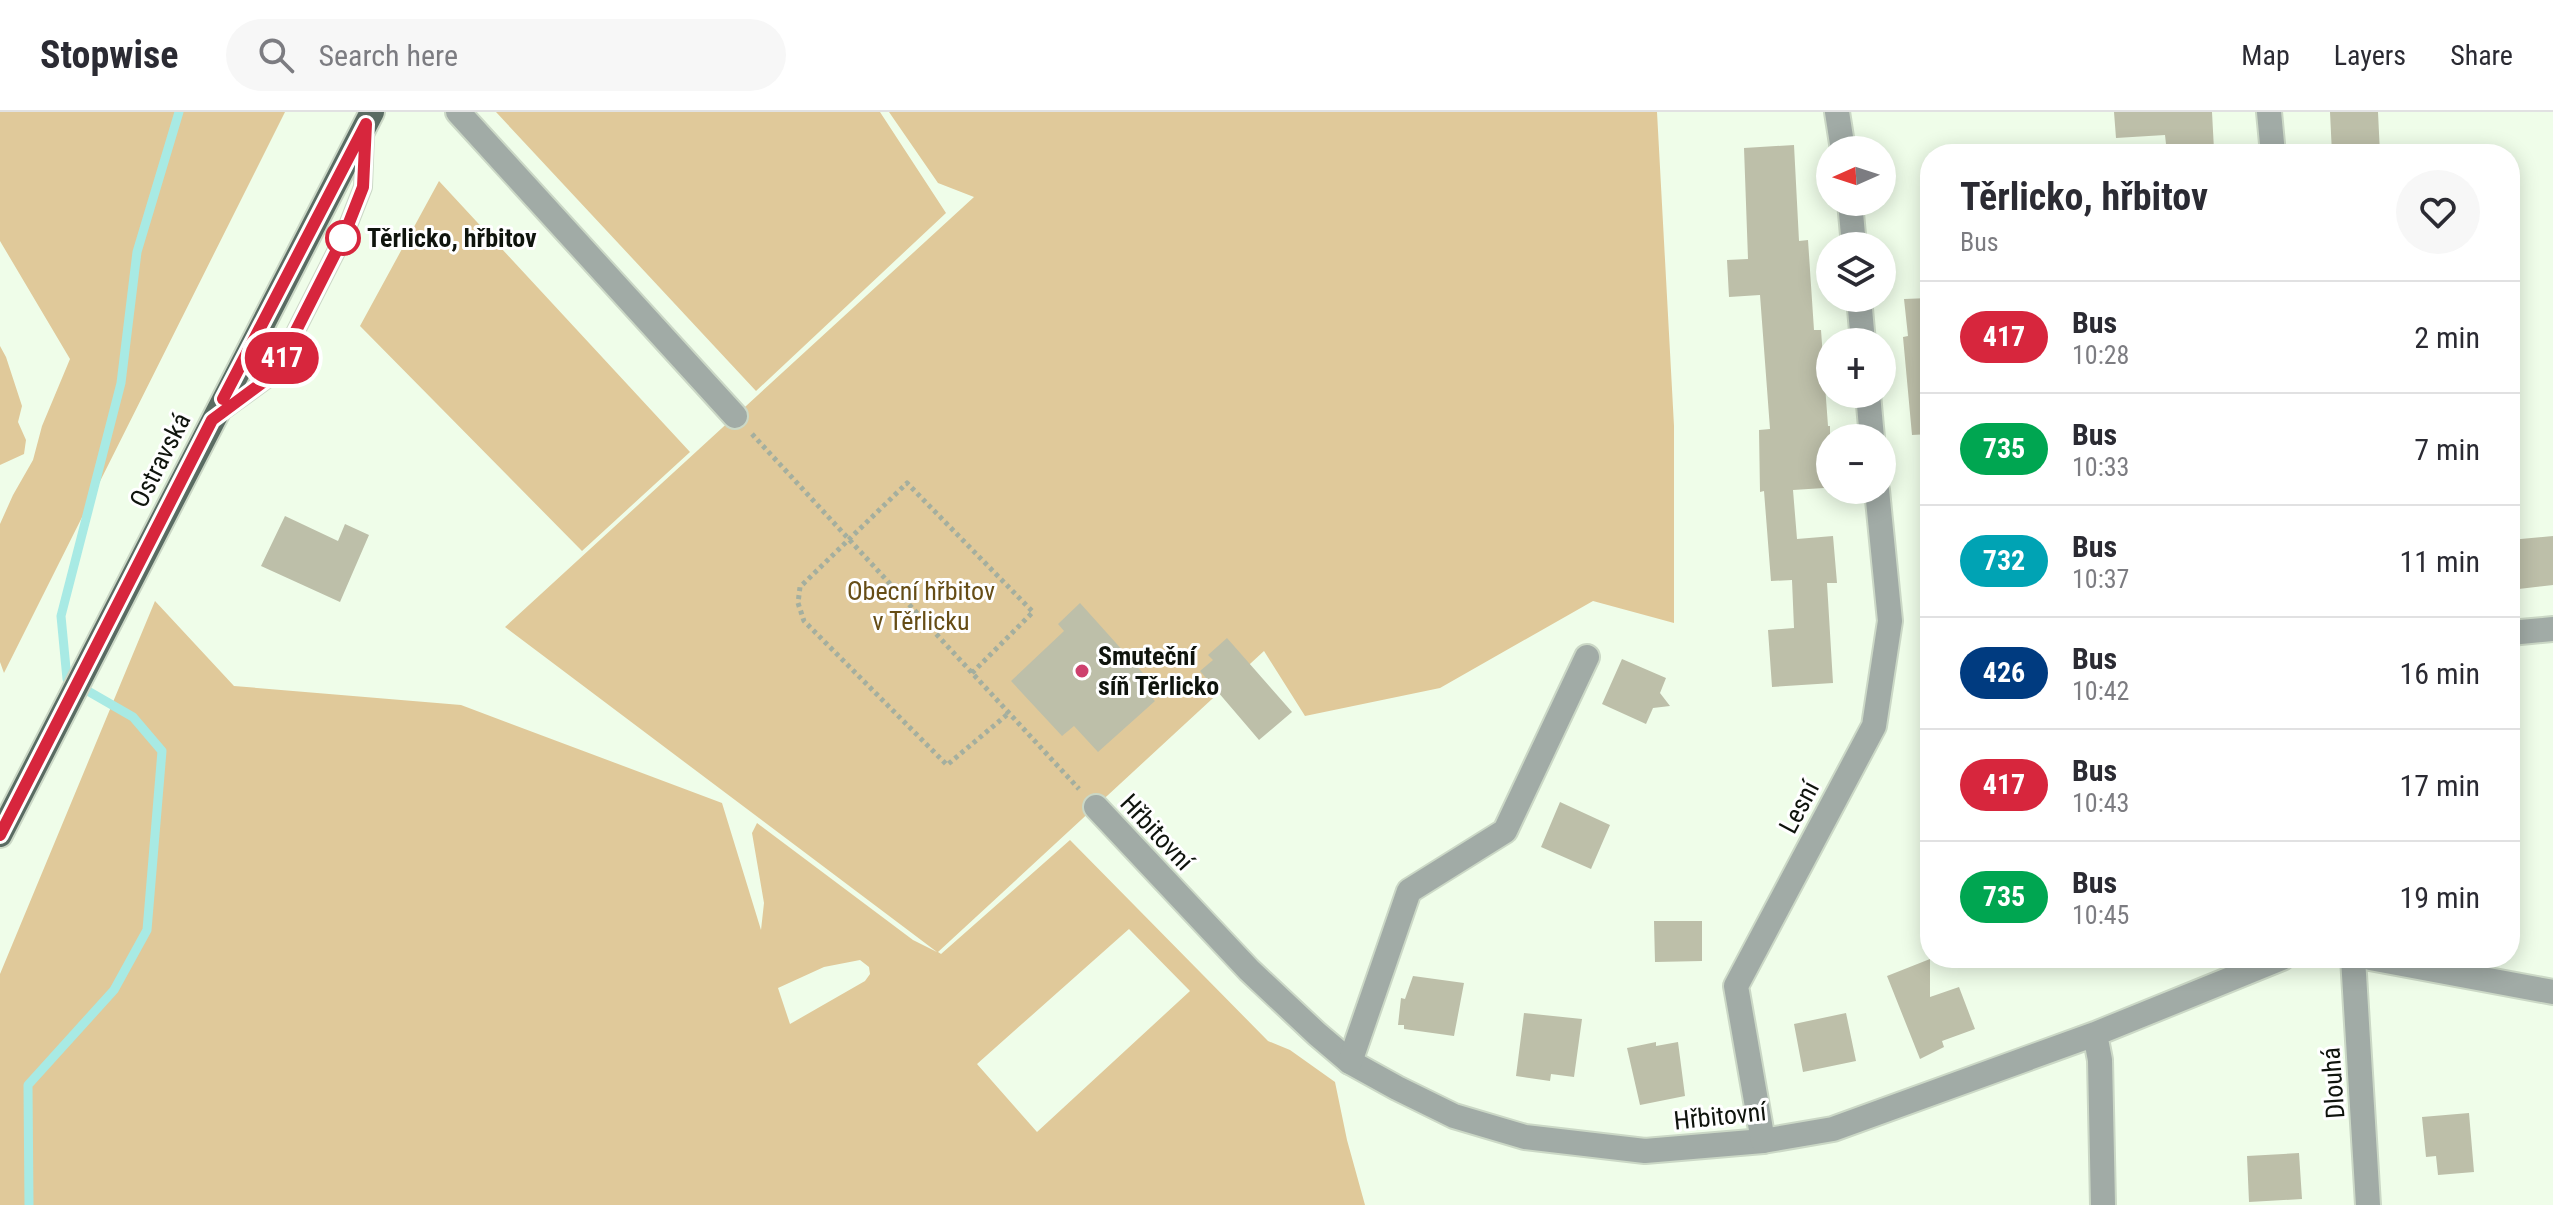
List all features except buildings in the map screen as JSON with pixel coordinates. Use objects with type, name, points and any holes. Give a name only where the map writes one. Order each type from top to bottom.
[{"type":"main road","name":"Ostravská","points":[[3,823],[369,118]]},
{"type":"street","points":[[458,112],[735,416]]},
{"type":"street","points":[[1837,112],[1841,136]]},
{"type":"street","points":[[2269,112],[2272,144]]},
{"type":"street","name":"Lesní","points":[[1763,1141],[1736,986],[1874,726],[1890,621],[1878,504]]},
{"type":"street","points":[[2520,632],[2553,629]]},
{"type":"street","points":[[1350,1062],[1409,891],[1505,831],[1587,657]]},
{"type":"street","name":"Hřbitovní","points":[[1096,807],[1249,970],[1350,1062],[1454,1116],[1525,1137],[1645,1151],[1763,1141],[1833,1129],[2095,1034],[2257,968]]},
{"type":"street","name":"Dlouhá","points":[[2354,968],[2368,1205]]},
{"type":"street","points":[[2424,968],[2553,992]]},
{"type":"street","points":[[2095,1034],[2100,1060],[2103,1205]]},
{"type":"lane","points":[[212,420],[274,374],[343,238],[363,187],[369,118]]},
{"type":"path","points":[[735,416],[1096,807]]},
{"type":"path","points":[[972,673],[1033,612],[907,483],[800,587],[798,603],[804,621],[947,765],[1009,713]]},
{"type":"green space","points":[[0,112],[285,112],[4,673],[0,662],[0,524],[33,460],[42,426],[70,359],[0,241]]},
{"type":"green space","points":[[496,112],[880,112],[946,213],[756,391]]},
{"type":"green space","name":"Obecní hřbitov v Těrlicku","points":[[889,112],[1657,112],[1674,426],[1674,623],[1593,601],[1440,688],[1305,716],[1264,651],[938,952],[941,954],[1070,840],[1268,1041],[1290,1050],[1335,1082],[1365,1205],[0,1205],[0,974],[155,601],[234,686],[461,705],[722,803],[761,930],[764,903],[752,833],[757,823],[913,940],[937,952],[505,627],[974,197],[938,183]],"holes":[[[1129,929],[1190,991],[1037,1132],[977,1064]],[[860,960],[869,967],[870,974],[865,981],[790,1024],[778,988],[824,967]]]},
{"type":"green space","points":[[439,181],[690,452],[582,551],[360,326]]},
{"type":"green space","points":[[0,346],[22,406],[18,422],[26,440],[24,454],[0,465]]},
{"type":"waterway","points":[[29,1205],[28,1085],[114,990],[147,930],[162,751],[133,717],[67,679],[61,616],[121,383],[137,252],[179,112]]},
{"type":"bus line","name":"417","points":[[0,835],[212,420],[274,374],[343,238],[363,187],[366,124],[223,399]]},
{"type":"place","name":"Těrlicko, hřbitov","points":[[343,238]]},
{"type":"place","name":"Smuteční síň Těrlicko","points":[[1082,671]]}]
